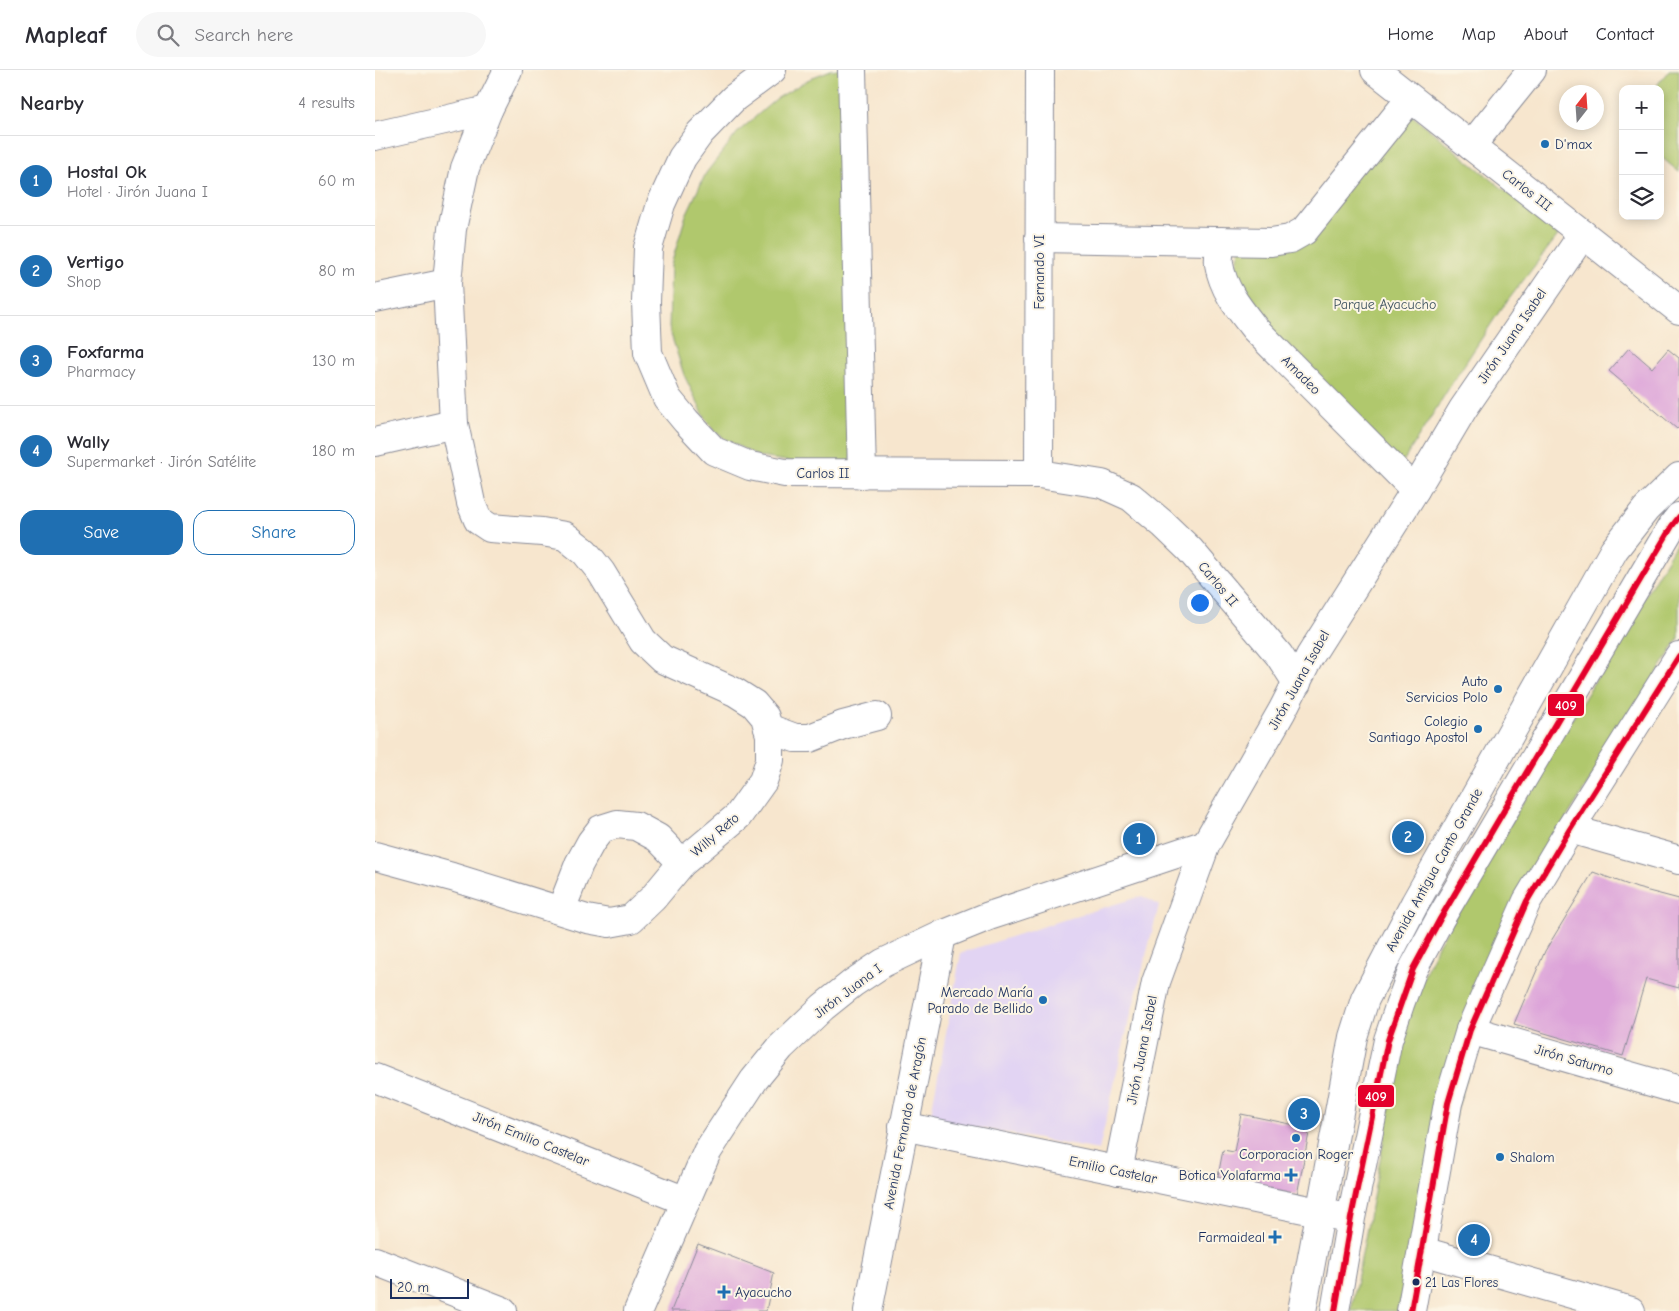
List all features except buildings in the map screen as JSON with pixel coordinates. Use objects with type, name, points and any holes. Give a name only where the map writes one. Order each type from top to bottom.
[{"type":"street","points":[[375,442],[454,424],[447,283],[452,229],[465,168],[488,110],[508,70]]},
{"type":"street","name":"Carlos II","points":[[772,70],[734,98],[699,132],[682,158],[661,204],[648,248],[646,302],[648,352],[667,398],[686,421],[714,451],[750,466],[785,473],[1039,474],[1102,484],[1131,497],[1190,550],[1279,655],[1297,683]]},
{"type":"street","points":[[852,70],[862,474]]},
{"type":"street","name":"Fernando VI","points":[[1039,474],[1040,70]]},
{"type":"street","name":"Carlos III","points":[[1375,70],[1679,310]]},
{"type":"street","points":[[1471,146],[1532,70]]},
{"type":"street","points":[[1039,238],[1271,242],[1290,239],[1304,230],[1410,99]]},
{"type":"street","points":[[375,136],[488,110]]},
{"type":"street","name":"Jirón Juana Isabel","points":[[1118,1171],[1156,982],[1206,844],[1297,683],[1310,656],[1415,490],[1463,409],[1583,234]]},
{"type":"street","name":"Amadeo","points":[[1221,241],[1219,263],[1226,287],[1240,310],[1255,329],[1415,490]]},
{"type":"street","points":[[375,298],[447,283]]},
{"type":"street","name":"Willy Reto","points":[[375,856],[452,877],[587,919],[609,923],[631,919],[653,898],[682,863],[738,816],[763,780],[770,760],[770,735],[765,717],[755,704],[735,692],[662,659],[643,641],[601,572],[585,552],[565,536],[542,532],[490,528],[479,520],[471,503],[454,424]]},
{"type":"street","name":"Avenida Antigua Canto Grande","points":[[1302,1311],[1353,1037],[1365,999],[1415,902],[1615,550],[1646,509],[1679,477]]},
{"type":"street","points":[[1335,1311],[1351,1218],[1388,1040],[1399,1004],[1413,969],[1440,919],[1679,516]]},
{"type":"street","points":[[1411,1311],[1448,1103],[1470,1030],[1527,901],[1679,656]]},
{"type":"street","points":[[768,728],[795,738],[809,738],[843,725],[877,716]]},
{"type":"street","points":[[561,910],[583,856],[601,829],[617,824],[636,826],[658,838],[682,863]]},
{"type":"street","points":[[1570,829],[1679,860]]},
{"type":"street","name":"Jirón Juana I","points":[[638,1311],[707,1152],[724,1124],[754,1080],[781,1047],[823,1007],[853,983],[883,963],[942,935],[989,916],[1206,844]]},
{"type":"street","name":"Avenida Fernando de Aragón","points":[[868,1311],[942,935]]},
{"type":"street","name":"Jirón Saturno","points":[[1470,1030],[1679,1090]]},
{"type":"street","name":"Jirón Emilio Castelar","points":[[375,1078],[686,1200]]},
{"type":"street","name":"Emilio Castelar","points":[[903,1126],[1351,1218]]},
{"type":"street","points":[[1422,1251],[1631,1311]]},
{"type":"street","points":[[375,1261],[503,1311]]},
{"type":"shaded area","name":"Mercado María Parado de Bellido","points":[[1142,896],[1159,905],[1099,1150],[930,1119],[961,953]]},
{"type":"green space","points":[[831,70],[847,70],[852,460],[836,468],[759,457],[714,431],[705,418],[684,375],[669,328],[671,265],[686,215],[706,173],[738,132],[776,99],[813,77]]},
{"type":"green space","points":[[1669,70],[1679,70],[1679,172],[1664,159],[1664,85],[1657,85]]},
{"type":"green space","name":"Parque Ayacucho","points":[[1410,114],[1559,234],[1499,312],[1401,465],[1265,325],[1244,296],[1234,274],[1241,246],[1270,246]]},
{"type":"green space","points":[[1679,539],[1679,638],[1522,889],[1398,1311],[1351,1311],[1406,1025],[1417,991],[1437,947]]},
{"type":"transit line","name":"409","points":[[1335,1311],[1351,1218],[1388,1040],[1413,969],[1440,919],[1679,517]]},
{"type":"transit line","name":"409","points":[[1411,1311],[1448,1103],[1470,1030],[1527,901],[1679,656]]},
{"type":"place","name":"D'max","points":[[1545,144]]},
{"type":"place","name":"Auto Servicios Polo","points":[[1498,689]]},
{"type":"place","name":"Colegio Santiago Apostol","points":[[1478,729]]},
{"type":"place","name":"Vertigo","points":[[1408,837]]},
{"type":"place","name":"Hostal Ok","points":[[1139,839]]},
{"type":"place","name":"Mercado María Parado de Bellido","points":[[1043,1000]]},
{"type":"place","name":"Foxfarma","points":[[1304,1114]]},
{"type":"place","name":"Corporacion Roger","points":[[1296,1138]]},
{"type":"place","name":"Shalom","points":[[1500,1157]]},
{"type":"place","name":"Botica Yolafarma","points":[[1291,1175]]},
{"type":"place","name":"Farmaideal","points":[[1275,1237]]},
{"type":"place","name":"Wally","points":[[1474,1240]]},
{"type":"place","name":"21 Las Flores","points":[[1416,1282]]},
{"type":"place","name":"Ayacucho","points":[[724,1292]]}]
